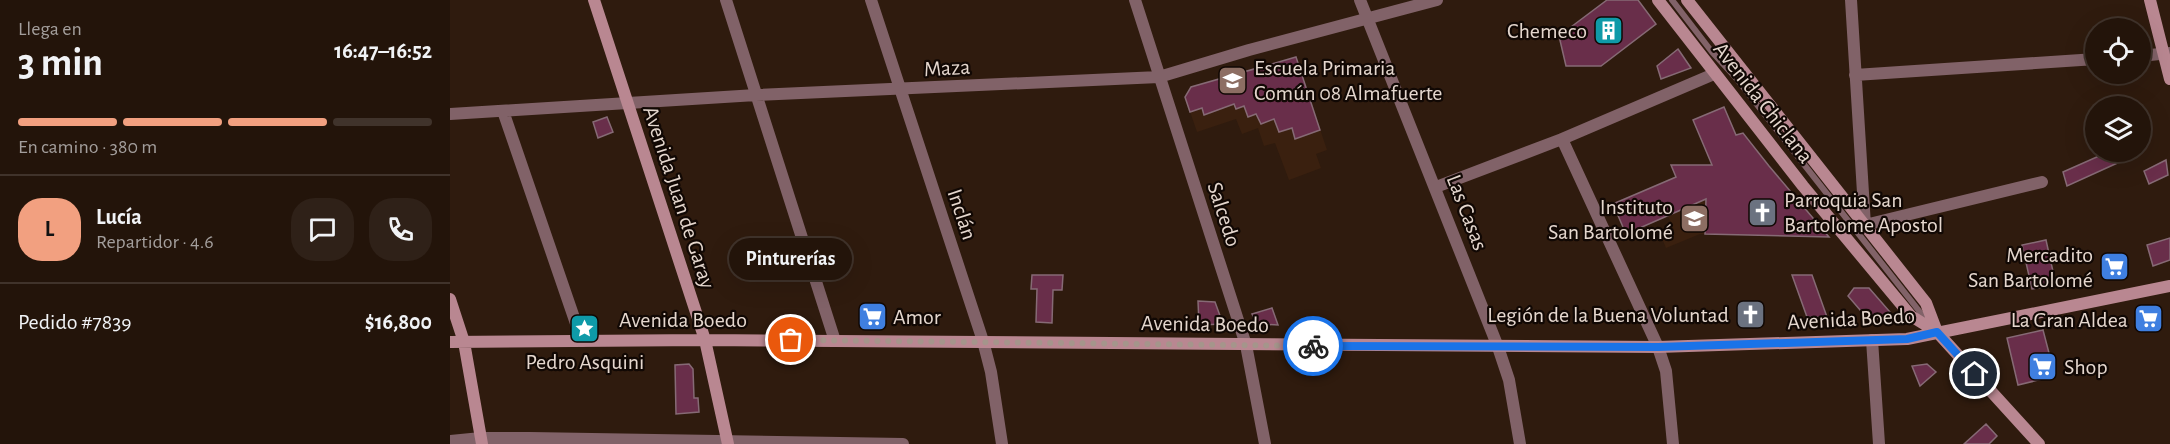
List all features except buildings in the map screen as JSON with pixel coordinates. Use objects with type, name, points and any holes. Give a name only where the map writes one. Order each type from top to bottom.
[{"type":"main road","name":"Avenida Juan de Garay","points":[[594,0],[705,340],[728,443]]},
{"type":"main road","name":"Avenida Chiclana","points":[[1658,0],[1803,186],[1911,316],[1937,332],[2039,444]]},
{"type":"main road","name":"Avenida Chiclana","points":[[1687,0],[1926,303],[1937,332]]},
{"type":"main road","points":[[2150,0],[2167,54],[2170,79]]},
{"type":"main road","name":"Avenida Boedo","points":[[450,342],[835,340],[1658,347],[1907,339],[2170,286]]},
{"type":"main road","points":[[450,299],[464,342],[482,441]]},
{"type":"street","points":[[726,0],[835,340]]},
{"type":"street","name":"Inclán","points":[[871,0],[983,341],[991,372],[1002,444]]},
{"type":"street","name":"Salcedo","points":[[1135,0],[1246,345],[1265,444]]},
{"type":"street","name":"Las Casas","points":[[1360,0],[1498,347],[1509,380],[1520,444]]},
{"type":"street","name":"Maza","points":[[450,114],[756,96],[1159,77],[1437,0]]},
{"type":"street","points":[[1851,0],[1865,225],[2042,182]]},
{"type":"street","points":[[2151,55],[2167,54]]},
{"type":"street","points":[[1856,75],[2085,60]]},
{"type":"street","points":[[1436,187],[1562,140],[1714,74]]},
{"type":"street","points":[[503,111],[582,340]]},
{"type":"street","points":[[1562,140],[1658,347],[1666,371],[1673,444]]},
{"type":"street","points":[[1872,340],[1879,444]]},
{"type":"street","points":[[450,441],[903,444]]},
{"type":"lane","points":[[1672,0],[1712,52],[1743,87],[1908,299],[1937,332]]},
{"type":"shaded area","points":[[1296,57],[1327,150],[1316,154],[1321,168],[1289,180],[1275,143],[1264,146],[1258,128],[1242,134],[1236,119],[1197,132],[1185,97],[1192,87]]},
{"type":"shaded area","name":"Instituto San Bartolomé","points":[[1685,198],[1719,199],[1719,223],[1819,225],[1829,237],[1700,234],[1666,248],[1661,236],[1674,230],[1668,216],[1689,207]]},
{"type":"way so far","points":[[791,340],[1313,346]]},
{"type":"place","name":"Chemeco","points":[[1608,30]]},
{"type":"place","name":"Escuela Primaria Común 08 Almafuerte","points":[[1233,80]]},
{"type":"place","name":"Parroquia San Bartolome Apostol","points":[[1763,212]]},
{"type":"place","name":"Instituto San Bartolomé","points":[[1694,219]]},
{"type":"place","name":"Mercadito San Bartolomé","points":[[2114,267]]},
{"type":"place","name":"Legión de la Buena Voluntad","points":[[1750,314]]},
{"type":"place","name":"Amor","points":[[872,316]]},
{"type":"place","name":"La Gran Aldea","points":[[2149,319]]},
{"type":"place","name":"Pedro Asquini","points":[[585,329]]},
{"type":"place","name":"Pinturerías","points":[[791,340]]},
{"type":"place","name":"Shop","points":[[2043,366]]},
{"type":"route","points":[[1313,346],[1658,347],[1907,339],[1937,332],[1975,374]]}]
